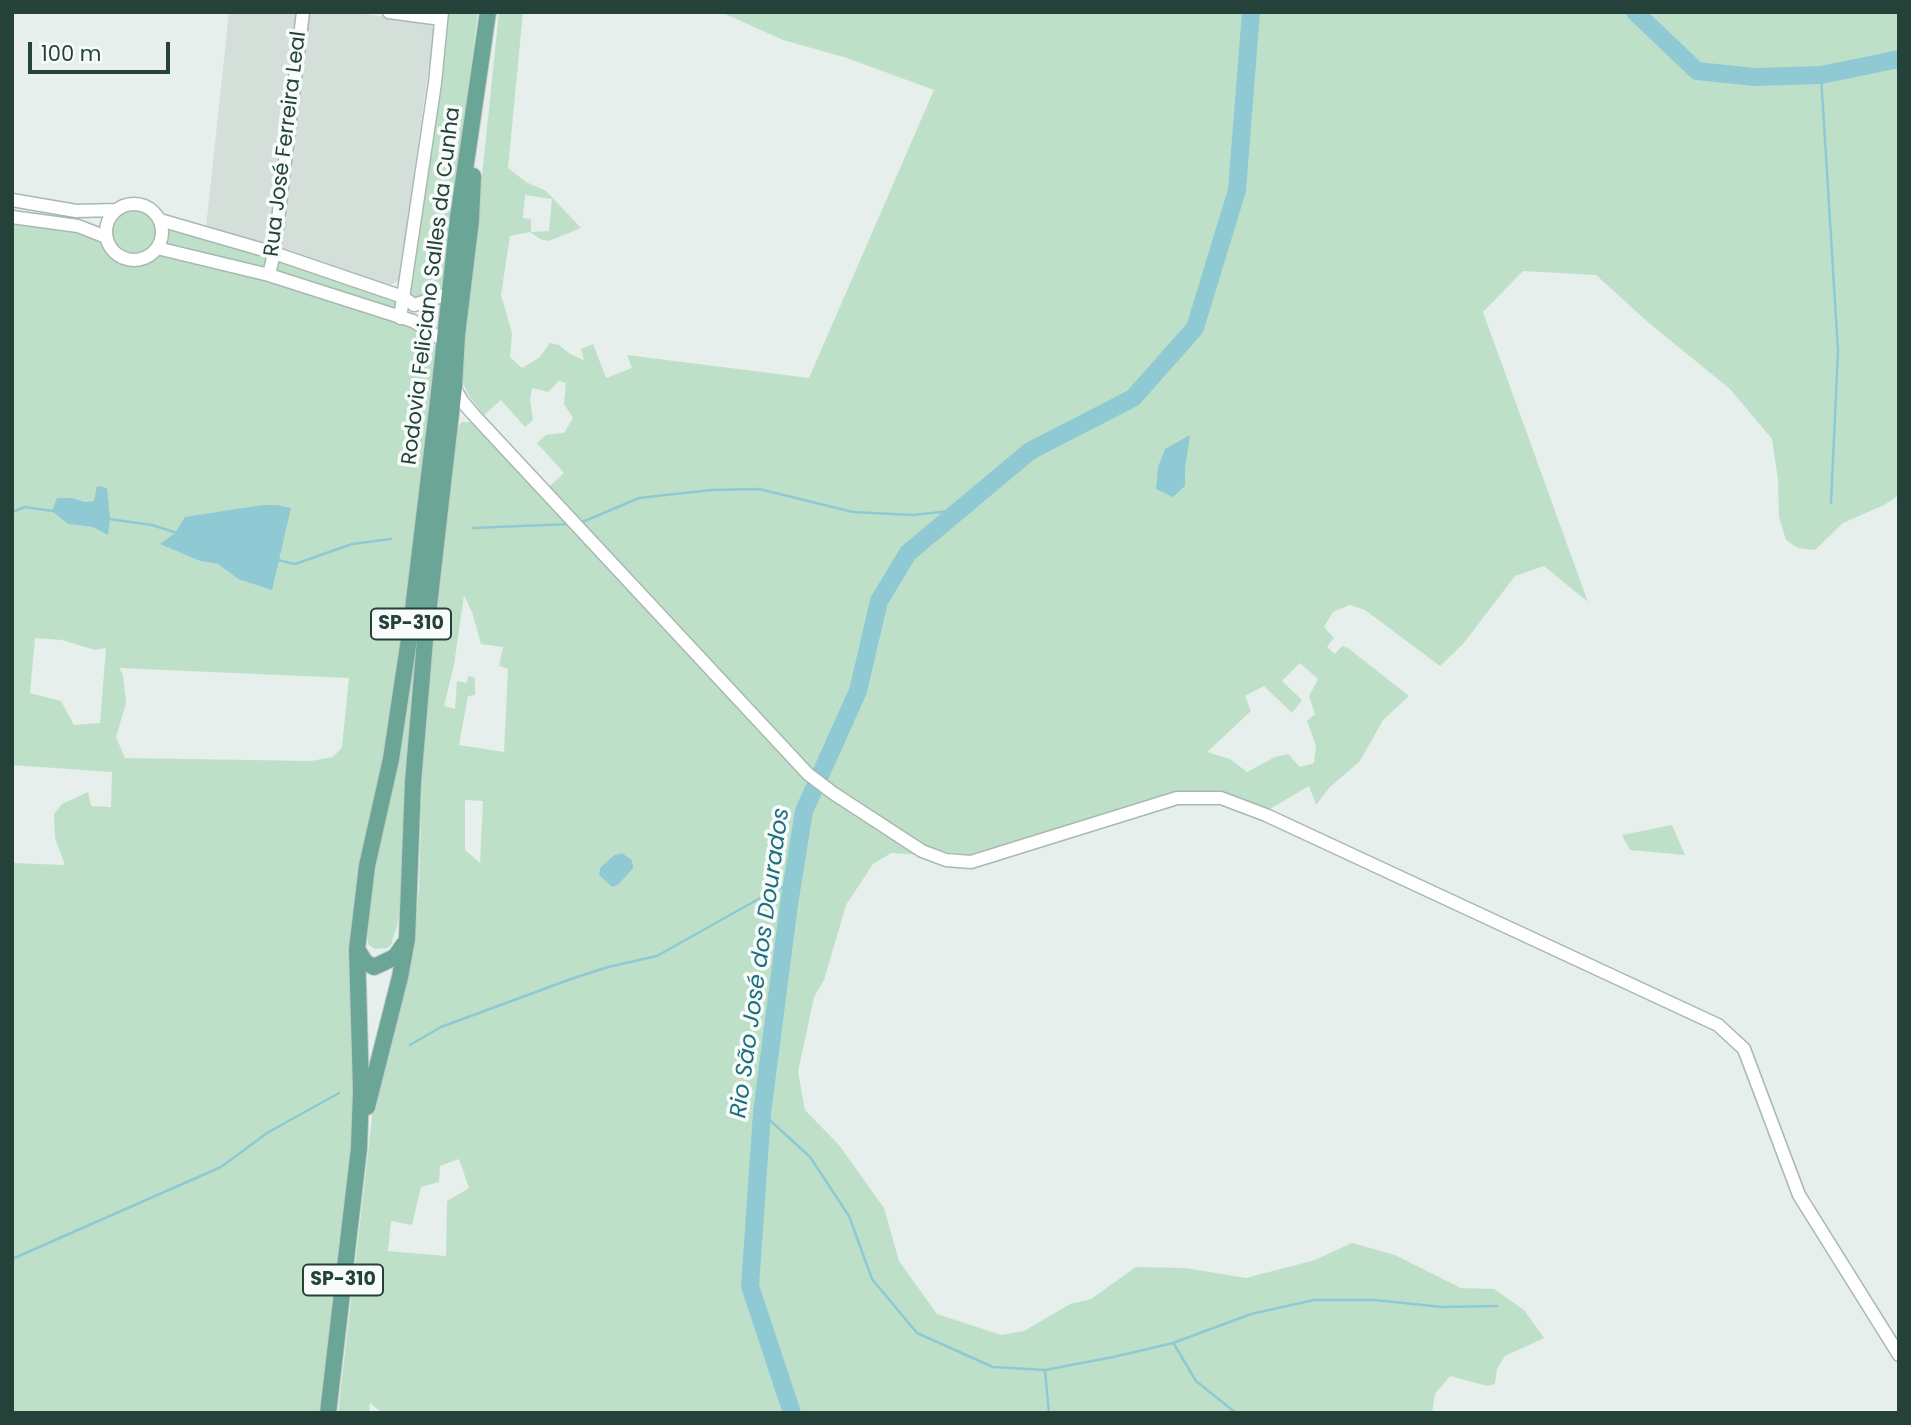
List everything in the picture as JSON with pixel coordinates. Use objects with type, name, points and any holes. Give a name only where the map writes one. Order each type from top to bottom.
[{"type":"main road","name":"SP-310","points":[[477,99],[488,12]]},
{"type":"main road","name":"Rodovia Feliciano Salles da Cunha","points":[[328,1413],[359,1148],[361,1090],[357,949],[367,866],[391,759],[411,626],[458,218],[477,99]]},
{"type":"main road","name":"Rodovia Feliciano Salles da Cunha","points":[[359,1148],[407,939],[414,769],[425,640],[471,220],[477,99]]},
{"type":"main road","points":[[357,949],[365,962],[374,967],[395,957],[407,939]]},
{"type":"street","name":"Rua José Ferreira Leal","points":[[269,275],[274,253],[303,12]]},
{"type":"street","points":[[389,12],[442,16],[435,83],[400,318]]},
{"type":"street","points":[[12,200],[76,211],[116,210],[129,204],[144,205],[160,220],[162,234],[157,248],[146,258],[124,259],[113,250],[106,237],[107,222],[116,210]]},
{"type":"street","points":[[12,218],[78,226],[106,237]]},
{"type":"street","points":[[160,220],[274,253],[403,297],[414,305],[449,294]]},
{"type":"street","points":[[157,248],[269,275],[400,318],[426,328],[444,341]]},
{"type":"street","points":[[454,387],[473,414],[808,774],[922,851],[946,860],[971,862],[1177,798],[1221,798],[1266,815],[1718,1025],[1744,1049],[1800,1195],[1899,1355]]},
{"type":"street","points":[[449,428],[459,418],[473,414]]},
{"type":"shaded area","points":[[229,12],[297,12],[270,239],[264,242],[206,228]]},
{"type":"shaded area","points":[[309,12],[348,12],[430,22],[434,29],[399,280],[391,285],[286,255],[282,246]]},
{"type":"green space","points":[[449,12],[478,12],[442,291],[413,301],[407,295],[442,83]]},
{"type":"green space","points":[[499,12],[523,12],[508,168],[526,182],[546,191],[581,228],[549,241],[530,232],[510,236],[501,295],[512,333],[510,357],[522,368],[539,358],[550,343],[559,345],[584,360],[581,349],[593,344],[606,378],[632,368],[627,355],[809,378],[934,90],[847,58],[783,40],[721,12],[1899,12],[1899,495],[1884,505],[1843,523],[1815,550],[1798,548],[1786,540],[1779,517],[1778,480],[1772,439],[1730,389],[1649,323],[1596,275],[1523,271],[1483,312],[1588,602],[1544,566],[1515,576],[1463,644],[1440,666],[1365,610],[1350,605],[1333,612],[1324,627],[1334,638],[1327,647],[1335,654],[1342,646],[1348,648],[1409,696],[1383,720],[1360,761],[1330,787],[1316,805],[1309,786],[1268,810],[1224,792],[1177,791],[970,855],[924,846],[808,766],[607,554],[549,487],[564,473],[537,443],[546,435],[564,433],[573,418],[564,404],[566,383],[559,381],[548,392],[532,388],[530,400],[533,420],[525,427],[501,400],[484,415],[469,396],[461,379]],"holes":[[[525,195],[552,199],[549,231],[531,232],[531,219],[523,218]],[[1189,436],[1185,486],[1158,467]],[[1300,663],[1318,679],[1309,696],[1315,714],[1307,721],[1316,746],[1314,763],[1300,767],[1288,754],[1275,757],[1247,772],[1230,759],[1207,752],[1251,711],[1245,696],[1264,686],[1292,713],[1302,700],[1282,681]]]},
{"type":"green space","points":[[134,206],[144,208],[152,214],[158,222],[158,242],[152,250],[144,256],[134,258],[124,256],[116,250],[110,242],[108,232],[110,222],[116,214],[124,208]]},
{"type":"green space","points":[[12,220],[79,229],[104,239],[114,255],[125,261],[143,261],[158,251],[268,280],[398,322],[424,334],[434,344],[436,351],[405,629],[385,757],[359,864],[352,949],[355,1037],[352,1149],[322,1413],[12,1413],[12,863],[65,865],[55,838],[54,814],[62,804],[88,792],[91,806],[111,807],[112,772],[12,765]],"holes":[[[72,498],[85,502],[94,501],[93,527],[68,524]],[[262,505],[238,579],[218,564],[200,561],[161,544],[175,533],[227,511]],[[35,638],[62,640],[95,650],[106,648],[100,723],[74,725],[61,701],[30,693]],[[119,668],[349,678],[342,747],[333,757],[311,761],[125,758],[116,737],[126,703],[123,675]]]},
{"type":"green space","points":[[164,225],[271,254],[267,270],[164,246]]},
{"type":"green space","points":[[275,257],[398,298],[398,312],[273,275]]},
{"type":"green space","points":[[443,394],[405,886],[391,945],[375,949],[368,944],[366,917]]},
{"type":"green space","points":[[462,422],[471,422],[805,777],[921,855],[891,853],[873,864],[846,905],[824,980],[814,997],[798,1072],[805,1110],[839,1145],[884,1208],[899,1261],[937,1314],[1001,1335],[1024,1331],[1070,1304],[1091,1299],[1136,1267],[1186,1268],[1246,1278],[1315,1260],[1352,1243],[1395,1255],[1461,1288],[1494,1289],[1524,1310],[1544,1338],[1505,1356],[1497,1369],[1495,1384],[1487,1386],[1450,1376],[1435,1394],[1432,1413],[382,1413],[370,1403],[369,1413],[338,1413],[373,1109],[415,935],[431,638],[456,430]],"holes":[[[464,595],[481,644],[503,647],[499,666],[508,669],[504,752],[459,745],[468,696],[475,695],[475,678],[468,676],[467,683],[457,681],[455,709],[444,706],[454,665]],[[465,800],[483,801],[480,863],[465,850]],[[622,853],[632,860],[618,885],[612,887],[599,875],[600,868],[614,855]],[[459,1159],[469,1188],[447,1201],[446,1256],[388,1251],[391,1221],[412,1225],[421,1187],[439,1182],[440,1166]]]},
{"type":"green space","points":[[1672,825],[1685,855],[1630,850],[1622,835]]},
{"type":"water","points":[[1190,435],[1185,486],[1173,497],[1156,489],[1158,467],[1165,449]]},
{"type":"water","points":[[97,486],[107,488],[110,519],[108,535],[93,527],[68,524],[52,511],[57,498],[94,501]]},
{"type":"water","points":[[262,505],[291,508],[272,590],[238,579],[218,564],[200,561],[160,544],[175,533],[185,517]]},
{"type":"water","points":[[622,853],[632,860],[633,868],[618,885],[612,887],[599,875],[600,868],[614,855]]},
{"type":"waterway","name":"Rio São José dos Dourados","points":[[792,1413],[750,1286],[762,1113],[804,811],[858,691],[879,601],[908,553],[1030,451],[1133,398],[1195,328],[1237,190],[1251,12]]},
{"type":"waterway","points":[[1635,12],[1697,71],[1755,77],[1821,75],[1899,59]]},
{"type":"waterway","points":[[1821,75],[1838,351],[1831,503]]},
{"type":"waterway","points":[[580,523],[639,498],[711,490],[759,489],[853,512],[913,515],[960,510]]},
{"type":"waterway","points":[[12,512],[25,507],[53,511]]},
{"type":"waterway","points":[[109,519],[152,525],[177,533]]},
{"type":"waterway","points":[[473,528],[569,524]]},
{"type":"waterway","points":[[278,560],[295,564],[352,544],[391,539]]},
{"type":"waterway","points":[[410,1045],[441,1027],[571,979],[657,956],[792,883]]},
{"type":"waterway","points":[[12,1259],[221,1167],[267,1133],[339,1093]]},
{"type":"waterway","points":[[762,1113],[810,1157],[849,1216],[872,1279],[917,1333],[993,1367],[1045,1370],[1113,1357],[1173,1343],[1251,1314],[1314,1300],[1375,1300],[1442,1307],[1497,1306]]},
{"type":"waterway","points":[[1174,1344],[1196,1381],[1236,1413]]},
{"type":"waterway","points":[[1045,1371],[1049,1413]]}]
